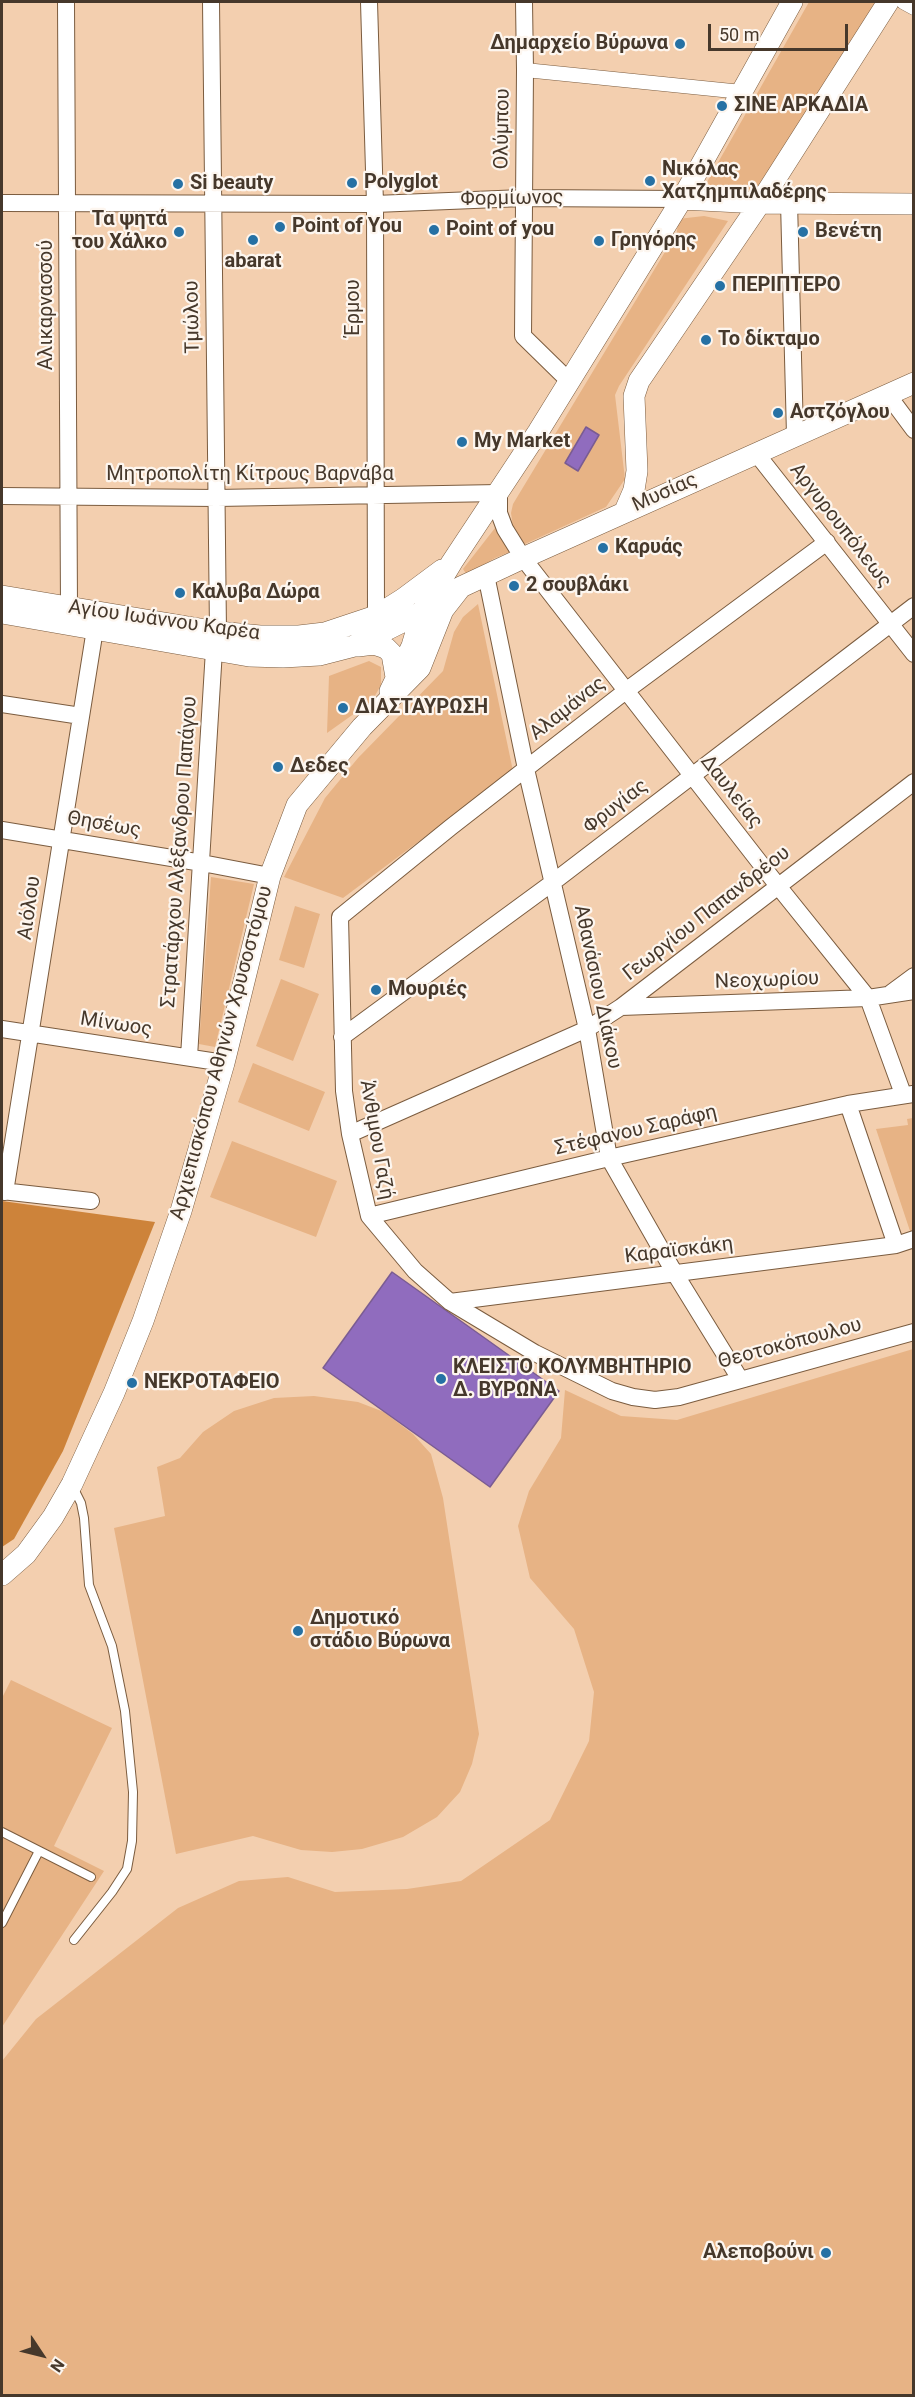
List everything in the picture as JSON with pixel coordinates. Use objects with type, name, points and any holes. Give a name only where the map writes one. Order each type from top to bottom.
[{"type":"street","name":"Αλικαρνασσού","points":[[66,2],[69,607]]},
{"type":"street","name":"Τμώλου","points":[[211,2],[217,498],[216,641]]},
{"type":"street","name":"Έρμου","points":[[369,2],[375,204],[376,615]]},
{"type":"street","name":"Ολύμπου","points":[[524,2],[523,336],[569,381]]},
{"type":"street","points":[[452,562],[499,493],[682,199],[792,2]]},
{"type":"street","points":[[625,511],[634,490],[637,471],[634,396],[639,381],[760,203],[888,2]]},
{"type":"street","points":[[903,2],[914,8]]},
{"type":"street","points":[[525,70],[742,92]]},
{"type":"street","name":"Φορμίωνος","points":[[2,203],[375,204],[524,198],[914,204]]},
{"type":"street","name":"Αργυρουπόλεως","points":[[789,202],[795,435]]},
{"type":"street","name":"Μυσίας","points":[[422,612],[461,587],[486,575],[795,435],[914,384]]},
{"type":"street","points":[[888,395],[914,430]]},
{"type":"street","name":"Αργυρουπόλεως","points":[[756,453],[914,654]]},
{"type":"street","name":"Μητροπολίτη Κίτρους Βαρνάβα","points":[[2,496],[217,498],[499,493]]},
{"type":"street","name":"Δαυλείας","points":[[499,493],[499,513],[505,529],[523,558],[868,998],[908,1094]]},
{"type":"street","name":"Αλαμάνας","points":[[340,917],[627,690],[826,542]]},
{"type":"street","name":"Αρχιεπισκόπου Αθηνών Χρυσοστόμου","points":[[385,703],[412,646],[422,612],[452,562]]},
{"type":"street","name":"Αγίου Ιωάννου Καρέα","points":[[2,613],[95,629],[216,641],[260,636],[316,634],[353,625],[376,615],[404,599],[452,562]]},
{"type":"street","name":"Αθανάσιου Διάκου","points":[[486,575],[526,769],[587,1029],[609,1158],[674,1272],[740,1379]]},
{"type":"street","name":"Αρχιεπισκόπου Αθηνών Χρυσοστόμου","points":[[2,1577],[26,1554],[53,1517],[72,1484],[114,1393],[143,1321],[181,1211],[224,1064],[270,876],[297,805],[385,703],[420,668],[443,610],[461,587]]},
{"type":"street","name":"Αγίου Ιωάννου Καρέα","points":[[2,596],[69,607],[216,641],[249,656],[320,655],[354,646],[422,612]]},
{"type":"street","name":"Φρυγίας","points":[[342,1037],[552,883],[914,606]]},
{"type":"street","name":"Αιόλου","points":[[3,1192],[32,1033],[95,629]]},
{"type":"street","name":"Στρατάρχου Αλέξανδρου Παπάγου","points":[[189,1057],[216,641]]},
{"type":"street","points":[[354,646],[374,644],[386,648],[392,654],[396,677]]},
{"type":"street","points":[[2,704],[81,716]]},
{"type":"street","name":"Γεωργίου Παπανδρέου","points":[[350,1134],[587,1029],[621,1007],[914,782]]},
{"type":"street","name":"Θησέως","points":[[2,830],[61,838],[270,876]]},
{"type":"street","name":"Άνθιμου Γαζή","points":[[340,917],[344,1091],[350,1134],[369,1216],[416,1271],[450,1302]]},
{"type":"street","points":[[890,993],[914,976]]},
{"type":"street","name":"Νεοχωρίου","points":[[621,1007],[868,998],[914,991]]},
{"type":"street","name":"Μίνωος","points":[[2,1029],[224,1064]]},
{"type":"street","name":"Στέφανου Σαράφη","points":[[369,1216],[609,1158],[848,1104],[908,1094]]},
{"type":"street","points":[[848,1104],[896,1245]]},
{"type":"street","points":[[3,1192],[91,1201]]},
{"type":"street","name":"Καραϊσκάκη","points":[[450,1302],[896,1245],[914,1239]]},
{"type":"street","name":"Θεοτοκόπουλου","points":[[450,1302],[535,1353],[612,1391],[655,1400],[679,1396],[914,1332]]},
{"type":"lane","points":[[72,1484],[81,1503],[84,1518],[89,1585],[111,1646],[125,1711],[133,1791],[132,1841],[127,1869],[74,1940]]},
{"type":"lane","points":[[2,1832],[91,1877]]},
{"type":"lane","points":[[2,1923],[39,1851]]},
{"type":"shaded area","points":[[809,2],[878,2],[757,188],[752,192],[713,189],[707,182]]},
{"type":"shaded area","points":[[704,216],[728,221],[615,395],[625,479],[606,507],[525,544],[513,527],[511,513],[513,504],[677,232],[678,219]]},
{"type":"shaded area","points":[[586,427],[599,435],[578,471],[565,463]]},
{"type":"shaded area","points":[[495,528],[498,529],[510,552],[467,575],[463,569]]},
{"type":"shaded area","points":[[478,604],[513,771],[343,898],[284,877],[325,798],[358,758],[443,671],[454,632],[463,617]]},
{"type":"shaded area","points":[[369,661],[381,667],[381,685],[372,701],[327,733],[329,676]]},
{"type":"shaded area","points":[[211,877],[254,884],[215,1047],[199,1044]]},
{"type":"shaded area","points":[[295,906],[320,914],[304,968],[279,960]]},
{"type":"shaded area","points":[[281,979],[319,994],[293,1061],[256,1046]]},
{"type":"shaded area","points":[[253,1063],[325,1092],[309,1131],[238,1102]]},
{"type":"shaded area","points":[[913,1118],[914,1233],[911,1234],[876,1129],[908,1125],[907,1119]]},
{"type":"shaded area","points":[[232,1141],[337,1181],[316,1237],[210,1197]]},
{"type":"shaded area","points":[[2,1201],[155,1222],[63,1451],[14,1539],[2,1547]]},
{"type":"shaded area","name":"ΚΛΕΙΣΤΟ ΚΟΛΥΜΒΗΤΗΡΙΟ Δ. ΒΥΡΩΝΑ","points":[[392,1272],[559,1391],[490,1487],[323,1368]]},
{"type":"shaded area","points":[[913,1349],[913,2395],[2,2395],[2,2061],[36,2019],[178,1908],[239,1881],[288,1877],[335,1892],[407,1889],[461,1881],[550,1820],[589,1741],[594,1692],[574,1629],[530,1578],[518,1526],[529,1491],[561,1438],[565,1390],[621,1416],[677,1420]]},
{"type":"shaded area","name":"Δημοτικό στάδιο Βύρωνα","points":[[314,1396],[358,1402],[384,1412],[413,1434],[431,1454],[443,1498],[479,1734],[472,1764],[460,1792],[437,1817],[403,1837],[362,1849],[332,1852],[301,1850],[253,1836],[176,1854],[114,1528],[165,1516],[157,1467],[180,1458],[203,1432],[234,1411],[274,1398]]},
{"type":"shaded area","points":[[11,1680],[112,1728],[54,1846],[104,1871],[2,2027],[2,1698]]},
{"type":"place","name":"Δημαρχείο Βύρωνα","points":[[680,44]]},
{"type":"place","name":"ΣΙΝΕ ΑΡΚΑΔΙΑ","points":[[722,106]]},
{"type":"place","name":"Νικόλας Χατζημπιλαδέρης","points":[[650,181]]},
{"type":"place","name":"Polyglot","points":[[352,183]]},
{"type":"place","name":"Si beauty","points":[[178,184]]},
{"type":"place","name":"Point of You","points":[[280,227]]},
{"type":"place","name":"Point of you","points":[[434,230]]},
{"type":"place","name":"Τα ψητά του Χάλκο","points":[[179,232]]},
{"type":"place","name":"Βενέτη","points":[[803,232]]},
{"type":"place","name":"abarat","points":[[253,240]]},
{"type":"place","name":"Γρηγόρης","points":[[599,241]]},
{"type":"place","name":"ΠΕΡΙΠΤΕΡΟ","points":[[720,286]]},
{"type":"place","name":"Το δίκταμο","points":[[706,340]]},
{"type":"place","name":"Αστζόγλου","points":[[778,413]]},
{"type":"place","name":"My Market","points":[[462,442]]},
{"type":"place","name":"Καρυάς","points":[[603,548]]},
{"type":"place","name":"2 σουβλάκι","points":[[514,586]]},
{"type":"place","name":"Καλυβα Δώρα","points":[[180,593]]},
{"type":"place","name":"ΔΙΑΣΤΑΥΡΩΣΗ","points":[[343,708]]},
{"type":"place","name":"Δεδες","points":[[278,767]]},
{"type":"place","name":"Μουριές","points":[[376,990]]},
{"type":"place","name":"ΚΛΕΙΣΤΟ ΚΟΛΥΜΒΗΤΗΡΙΟ Δ. ΒΥΡΩΝΑ","points":[[441,1379]]},
{"type":"place","name":"ΝΕΚΡΟΤΑΦΕΙΟ","points":[[132,1383]]},
{"type":"place","name":"Δημοτικό στάδιο Βύρωνα","points":[[298,1631]]},
{"type":"place","name":"Αλεποβούνι","points":[[826,2253]]}]
